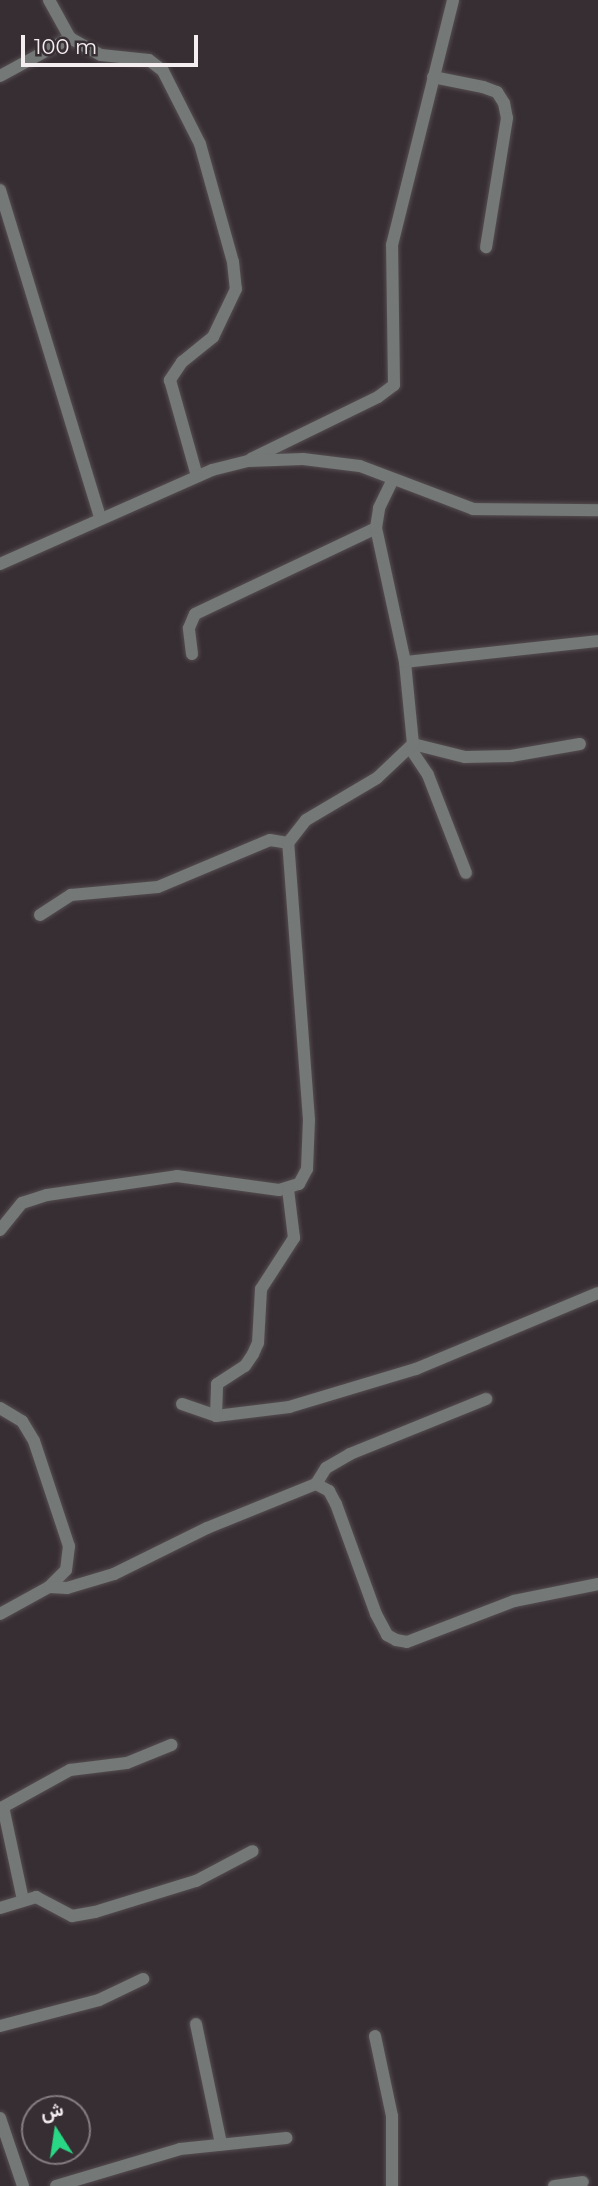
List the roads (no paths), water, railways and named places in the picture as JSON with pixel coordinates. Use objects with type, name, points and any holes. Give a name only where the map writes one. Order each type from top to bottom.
[{"type":"street","points":[[49,0],[70,38],[101,55],[149,60],[163,71],[200,144],[236,289],[213,337],[182,362],[170,380],[197,476]]},
{"type":"street","points":[[0,564],[197,476],[248,460],[379,397],[394,385],[390,258],[453,0]]},
{"type":"street","points":[[0,76],[70,38]]},
{"type":"street","points":[[433,77],[490,89],[504,103],[507,118],[486,247]]},
{"type":"street","points":[[0,190],[100,518]]},
{"type":"street","points":[[248,460],[303,458],[360,466],[473,509],[598,510]]},
{"type":"street","points":[[393,479],[376,528],[405,662],[412,746],[428,775],[466,873]]},
{"type":"street","points":[[191,654],[189,628],[195,614],[376,528]]},
{"type":"street","points":[[405,662],[598,641]]},
{"type":"street","points":[[412,746],[465,757],[511,756],[580,744]]},
{"type":"street","points":[[0,1230],[22,1203],[149,1177],[288,1189],[299,1184],[307,1169],[310,1148],[288,843],[306,820],[377,778],[412,746]]},
{"type":"street","points":[[40,915],[71,895],[158,887],[270,840],[288,843]]},
{"type":"street","points":[[216,1416],[217,1384],[245,1366],[253,1354],[258,1343],[261,1289],[294,1238],[288,1189]]},
{"type":"street","points":[[182,1404],[216,1416],[289,1407],[416,1368],[598,1293]]},
{"type":"street","points":[[49,1587],[91,1583],[316,1484],[326,1468],[343,1458],[486,1399]]},
{"type":"street","points":[[0,1408],[22,1421],[34,1441],[65,1522],[69,1546],[66,1570],[49,1587],[0,1614]]},
{"type":"street","points":[[316,1484],[329,1491],[336,1504],[376,1614],[387,1635],[396,1640],[407,1642],[514,1601],[598,1584]]},
{"type":"street","points":[[23,1900],[2,1815],[6,1804],[70,1770],[127,1763],[171,1745]]},
{"type":"street","points":[[0,1908],[23,1900],[48,1900],[72,1916],[95,1912],[197,1881],[253,1851]]},
{"type":"street","points":[[0,2026],[99,2000],[143,1979]]},
{"type":"street","points":[[195,2024],[221,2144]]},
{"type":"street","points":[[375,2036],[392,2116],[392,2186]]},
{"type":"street","points":[[0,2118],[23,2186]]},
{"type":"street","points":[[56,2186],[180,2149],[286,2138]]},
{"type":"street","points":[[554,2186],[583,2182]]}]
